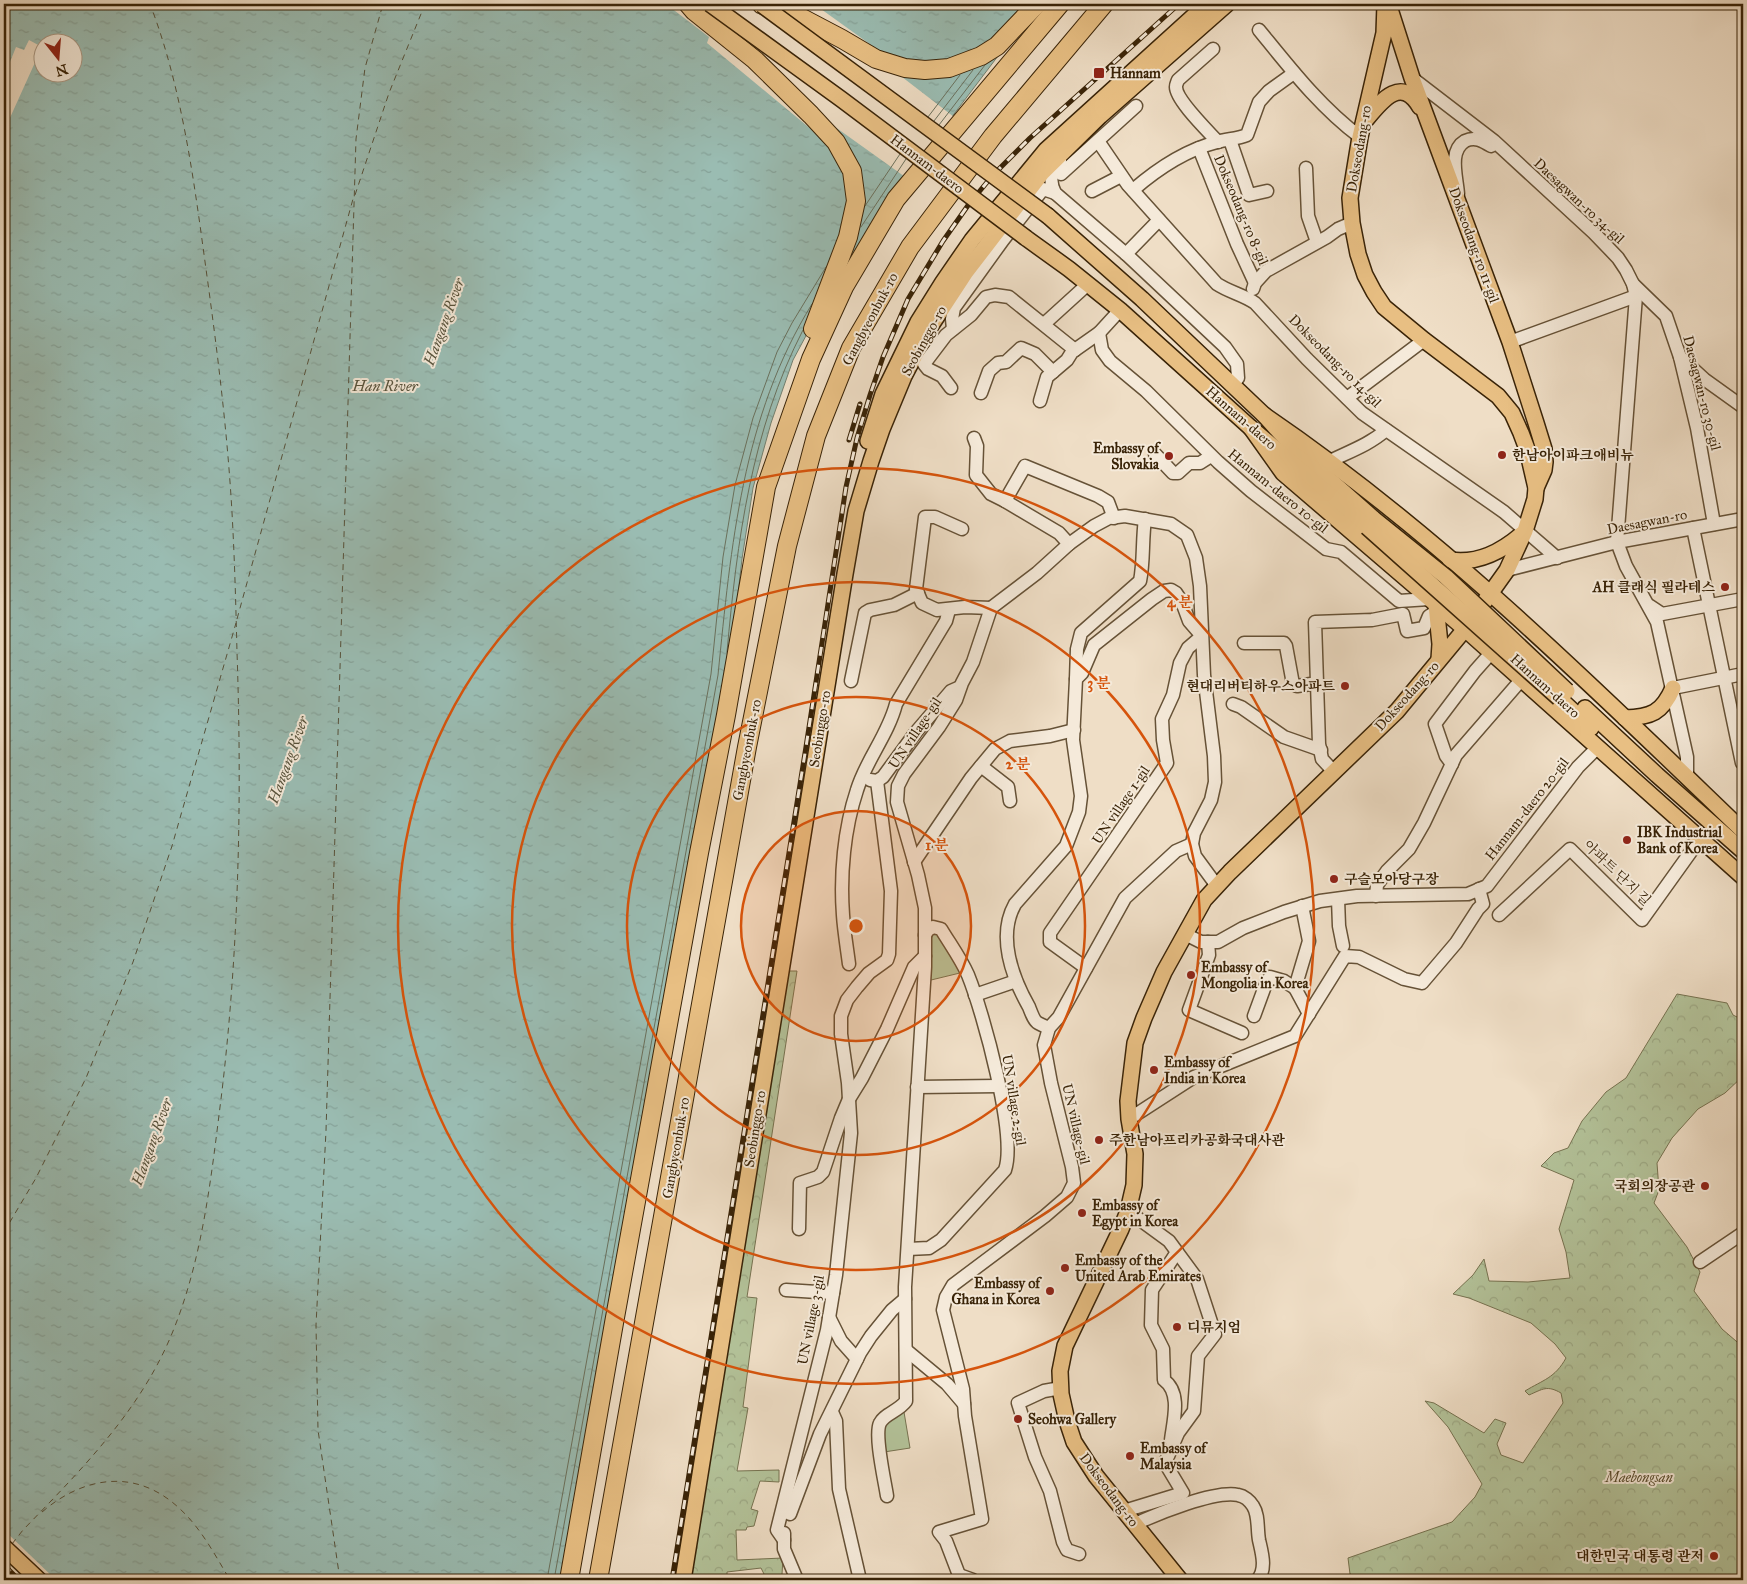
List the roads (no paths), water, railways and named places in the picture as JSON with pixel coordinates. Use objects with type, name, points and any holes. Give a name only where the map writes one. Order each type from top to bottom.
[{"type":"highway","points":[[688,4],[694,11],[755,60],[811,115],[836,142],[852,171],[856,201],[848,237],[801,359],[766,487]]},
{"type":"highway","points":[[761,4],[785,9],[876,59],[905,68],[925,70],[949,68],[981,56],[997,46],[1038,4]]},
{"type":"highway","name":"Gangbyeonbuk-ro","points":[[569,1580],[766,487],[811,359],[844,287],[896,199],[1060,4]]},
{"type":"highway","name":"Gangbyeonbuk-ro","points":[[598,1580],[747,747],[787,546],[816,436],[851,348],[910,247],[993,136],[1104,4]]},
{"type":"main road","name":"Hannam-daero","points":[[710,4],[841,99],[1088,284],[1120,310],[1251,428],[1370,523],[1446,578],[1563,695],[1743,868]]},
{"type":"main road","name":"Hannam-daero","points":[[761,4],[1048,216],[1235,381],[1295,449],[1370,523]]},
{"type":"main road","name":"Seobinggo-ro","points":[[679,1580],[739,1198],[831,641],[862,463],[883,394],[918,322],[943,282],[972,240],[1046,150],[1207,4]]},
{"type":"main road","name":"Seobinggo-ro","points":[[683,1580],[845,574],[856,511],[882,429],[904,376],[928,330],[966,272],[1042,173],[1100,116],[1227,4]]},
{"type":"main road","name":"Dokseodang-ro 11-gil","points":[[1387,4],[1417,83],[1425,115],[1510,342],[1544,450],[1544,470],[1536,488]]},
{"type":"main road","name":"Dokseodang-ro","points":[[1180,1580],[1096,1476],[1074,1442],[1067,1421],[1061,1388],[1060,1371],[1065,1346],[1128,1211],[1134,1185],[1135,1154],[1128,1101],[1135,1043],[1164,972],[1204,900],[1397,711],[1465,629],[1507,570],[1525,531],[1532,510],[1536,488],[1521,433],[1512,413],[1498,396],[1384,307],[1365,275],[1358,254],[1352,223],[1350,198],[1362,130],[1384,33],[1387,4]]},
{"type":"main road","points":[[1362,130],[1383,95],[1390,89],[1397,85],[1417,83]]},
{"type":"main road","points":[[1362,130],[1386,97],[1400,92],[1412,96],[1425,115]]},
{"type":"main road","points":[[1264,415],[1308,445],[1490,594],[1625,718],[1743,832]]},
{"type":"main road","points":[[1251,428],[1283,473],[1522,679],[1743,878]]},
{"type":"main road","points":[[1450,560],[1464,562],[1493,554],[1510,544],[1525,531]]},
{"type":"main road","points":[[1434,605],[1440,644],[1439,659]]},
{"type":"main road","points":[[1506,666],[1535,634]]},
{"type":"main road","points":[[1625,718],[1649,715],[1667,701],[1673,688]]},
{"type":"main road","name":"Hannam-daero","points":[[1563,695],[1743,851]]},
{"type":"main road","points":[[4,1547],[39,1580]]},
{"type":"street","points":[[1259,30],[1306,89],[1349,128],[1362,130]]},
{"type":"street","points":[[1212,49],[1178,80],[1176,86],[1177,93],[1187,108],[1224,141],[1249,195],[1267,191]]},
{"type":"street","points":[[1132,190],[1168,164],[1199,148],[1247,135],[1258,102],[1269,91],[1294,73]]},
{"type":"street","name":"Daesagwan-ro 34-gil","points":[[1417,83],[1494,141],[1594,233],[1618,258],[1634,290]]},
{"type":"street","points":[[1061,174],[1136,106]]},
{"type":"street","points":[[1100,116],[1062,158],[1053,172],[1050,182],[1055,192],[1126,254],[1225,347],[1237,364],[1235,381]]},
{"type":"street","points":[[1458,201],[1455,156],[1458,147],[1475,138],[1509,156]]},
{"type":"street","name":"Dokseodang-ro 14-gil","points":[[1098,141],[1132,190],[1217,284],[1228,291],[1250,299],[1264,310],[1307,359],[1362,413],[1504,512],[1525,531]]},
{"type":"street","name":"Dokseodang-ro 8-gil","points":[[1199,148],[1237,244],[1255,283]]},
{"type":"street","points":[[1306,168],[1308,216],[1317,242]]},
{"type":"street","points":[[1092,191],[1121,176]]},
{"type":"street","points":[[953,329],[954,308],[1003,240],[1043,189],[1055,192]]},
{"type":"street","points":[[1126,254],[1159,220]]},
{"type":"street","name":"Dokseodang-ro 8-gil","points":[[1250,299],[1255,283],[1266,272],[1338,229],[1352,223]]},
{"type":"street","points":[[1044,324],[1088,284]]},
{"type":"street","points":[[1510,342],[1634,290],[1617,542],[1626,566],[1657,622],[1688,757],[1687,778]]},
{"type":"street","name":"Daesagwan-ro 30-gil","points":[[1634,290],[1666,316],[1680,357],[1697,428],[1714,524]]},
{"type":"street","points":[[950,388],[942,376],[928,369],[924,364],[946,335],[971,315],[986,297],[996,295],[1009,297],[1075,350]]},
{"type":"street","points":[[1040,401],[1046,377],[1067,360],[1075,350],[1099,333],[1120,310]]},
{"type":"street","name":"Hannam-daero 10-gil","points":[[1099,333],[1102,350],[1110,361],[1146,391],[1211,456],[1251,491],[1326,549],[1341,552],[1399,601],[1434,605]]},
{"type":"street","points":[[1347,398],[1424,340]]},
{"type":"street","points":[[981,393],[989,371],[998,363],[1006,362],[1021,348],[1035,354],[1053,372]]},
{"type":"street","points":[[1680,357],[1704,379],[1743,407]]},
{"type":"street","points":[[1328,462],[1364,446],[1386,430]]},
{"type":"street","points":[[974,438],[976,446],[976,475],[991,494],[1059,533],[1069,544]]},
{"type":"street","name":"Hannam-daero 10-gil","points":[[1155,454],[1173,473],[1178,473],[1188,463],[1200,463],[1211,456]]},
{"type":"street","points":[[1005,501],[1025,466],[1098,496],[1108,502],[1114,518]]},
{"type":"street","points":[[962,529],[935,518],[925,517],[916,589],[922,603],[937,610],[965,607],[990,608],[1037,573],[1069,544],[1094,526],[1114,518],[1125,516],[1171,524],[1187,536],[1196,558],[1200,586],[1204,675],[1214,756],[1215,782],[1211,800],[1194,833],[1192,844],[1196,856],[1217,886]]},
{"type":"street","name":"Daesagwan-ro","points":[[1507,570],[1617,542],[1743,518]]},
{"type":"street","points":[[1049,1028],[1037,1023],[1016,981],[1007,938],[1007,923],[1009,914],[1015,904],[1066,846],[1079,812],[1081,796],[1073,740],[1077,649],[1081,634],[1140,581],[1144,519]]},
{"type":"street","points":[[1693,528],[1724,678],[1738,720],[1742,763]]},
{"type":"street","points":[[1525,531],[1557,558]]},
{"type":"street","points":[[1076,679],[1082,673],[1094,645],[1164,591],[1170,590],[1176,593],[1182,602],[1189,621],[1202,636]]},
{"type":"street","points":[[851,680],[865,614],[870,610],[894,605],[918,594]]},
{"type":"street","points":[[1648,604],[1662,614],[1743,599]]},
{"type":"street","points":[[1334,772],[1322,759],[1315,622],[1372,620],[1403,614],[1407,631],[1424,628],[1434,605]]},
{"type":"street","name":"UN village-gil","points":[[887,1496],[878,1434],[880,1422],[889,1414],[902,1407],[906,1401],[908,1249],[925,956],[925,908],[897,802],[898,786],[904,774],[956,700],[960,687],[973,662],[990,608]]},
{"type":"street","name":"UN village-gil","points":[[844,960],[843,885],[848,830],[857,790],[866,766],[892,718],[896,704],[946,621],[949,610]]},
{"type":"street","name":"UN village 1-gil","points":[[1086,968],[1050,942],[1050,933],[1167,763],[1162,740],[1162,719],[1173,695],[1180,664],[1188,648],[1202,636]]},
{"type":"street","points":[[1244,643],[1284,643],[1293,684],[1297,686],[1318,682]]},
{"type":"street","points":[[1452,764],[1446,756],[1436,724],[1491,653]]},
{"type":"street","points":[[1673,688],[1743,674]]},
{"type":"street","points":[[1376,896],[1377,885],[1387,871],[1408,849],[1424,823],[1456,755],[1522,679]]},
{"type":"street","points":[[862,778],[877,781],[883,777],[951,691],[960,687]]},
{"type":"street","points":[[1233,704],[1241,707],[1284,737],[1321,750]]},
{"type":"street","points":[[914,862],[994,749],[1010,742],[1074,730]]},
{"type":"street","name":"Hannam-daero 20-gil","points":[[1479,889],[1486,886],[1578,767],[1598,747]]},
{"type":"street","points":[[981,766],[1008,787],[1010,801]]},
{"type":"street","name":"UN village-gil","points":[[849,1099],[841,1034],[841,1016],[847,1000],[869,973],[887,960],[890,954],[891,891],[877,781]]},
{"type":"street","name":"아파트 단지 길","points":[[1499,915],[1570,849],[1642,920],[1700,839]]},
{"type":"street","name":"UN village-gil","points":[[957,1578],[946,1541],[939,1532],[982,1519],[963,1389],[943,1310],[946,1297],[953,1285],[1045,1216],[1067,1197],[1074,1183],[1072,1167],[1050,1083],[1044,1045],[1049,1028],[1059,1018],[1125,898],[1176,851],[1192,844]]},
{"type":"street","points":[[1129,1119],[1194,1077],[1295,1036],[1345,956],[1359,956],[1404,979],[1422,982],[1456,944],[1483,904],[1479,889],[1468,894],[1357,896],[1302,906],[1243,928],[1218,942],[1201,942],[1185,934]]},
{"type":"street","points":[[1338,899],[1339,926],[1343,946]]},
{"type":"street","points":[[1295,988],[1309,941],[1302,906]]},
{"type":"street","name":"UN village 2-gil","points":[[908,1249],[929,1248],[941,1240],[1005,1170],[1008,1161],[1006,1128],[998,1086],[984,1024],[968,974],[941,929],[933,927],[925,935]]},
{"type":"street","points":[[1208,942],[1209,955],[1189,1010],[1242,1033]]},
{"type":"street","points":[[799,1229],[800,1183],[818,1177],[823,1172],[840,1118],[887,1028],[914,967],[925,956]]},
{"type":"street","points":[[1254,1016],[1270,977],[1284,981],[1295,988],[1309,1014]]},
{"type":"street","points":[[975,996],[1016,981]]},
{"type":"street","points":[[917,1086],[998,1086]]},
{"type":"street","name":"UN village 3-gil","points":[[784,1540],[777,1530],[827,1330],[833,1293],[851,1133],[849,1099]]},
{"type":"street","points":[[1124,1511],[1183,1493],[1165,1463],[1178,1433],[1194,1411],[1198,1356],[1216,1334],[1197,1279],[1169,1241],[1128,1211]]},
{"type":"street","points":[[1700,1262],[1743,1233]]},
{"type":"street","points":[[1170,1451],[1176,1402],[1170,1384],[1164,1380],[1163,1349],[1151,1325],[1152,1290],[1177,1252]]},
{"type":"street","points":[[786,1290],[833,1293]]},
{"type":"street","name":"UN village 3-gil","points":[[797,1580],[785,1553],[784,1540],[789,1516],[802,1480],[820,1434],[857,1359],[871,1336],[892,1310],[906,1299]]},
{"type":"street","points":[[829,1317],[841,1341],[857,1359]]},
{"type":"street","points":[[906,1350],[946,1384],[964,1404]]},
{"type":"street","points":[[1061,1388],[1044,1391],[1018,1403],[1035,1457],[1050,1491],[1063,1542],[1067,1550],[1079,1554]]},
{"type":"street","points":[[832,1412],[836,1421],[839,1489],[860,1580]]},
{"type":"street","points":[[1135,1524],[1164,1512],[1216,1496],[1239,1495],[1246,1498],[1254,1508],[1262,1558],[1262,1573],[1257,1580]]},
{"type":"street","points":[[957,1578],[973,1580]]},
{"type":"water","name":"Han River","points":[[11,4],[1043,4],[998,56],[907,176],[808,332],[793,360],[771,423],[753,488],[735,620],[565,1580],[4,1580],[4,18]]},
{"type":"railway","points":[[672,1580],[846,487],[857,438],[870,395],[883,357],[908,299],[943,241],[969,204],[993,175],[1030,138],[1179,4]]},
{"type":"railway","points":[[849,440],[860,404]]},
{"type":"railway","points":[[4,1565],[19,1580]]},
{"type":"place","name":"Hannam","points":[[1099,73]]},
{"type":"place","name":"한남아이파크애비뉴","points":[[1502,455]]},
{"type":"place","name":"Embassy of Slovakia","points":[[1169,456]]},
{"type":"place","name":"AH 클래식 필라테스","points":[[1725,587]]},
{"type":"place","name":"현대리버티하우스아파트","points":[[1345,686]]},
{"type":"place","name":"IBK Industrial Bank of Korea","points":[[1627,840]]},
{"type":"place","name":"구슬모아당구장","points":[[1334,879]]},
{"type":"place","name":"Embassy of Mongolia in Korea","points":[[1191,975]]},
{"type":"place","name":"Embassy of India in Korea","points":[[1154,1070]]},
{"type":"place","name":"주한남아프리카공화국대사관","points":[[1099,1140]]},
{"type":"place","name":"국회의장공관","points":[[1705,1186]]},
{"type":"place","name":"Embassy of Egypt in Korea","points":[[1082,1213]]},
{"type":"place","name":"Embassy of the United Arab Emirates","points":[[1065,1268]]},
{"type":"place","name":"Embassy of Ghana in Korea","points":[[1050,1291]]},
{"type":"place","name":"디뮤지엄","points":[[1177,1327]]},
{"type":"place","name":"Seohwa Gallery","points":[[1018,1419]]},
{"type":"place","name":"Embassy of Malaysia","points":[[1130,1456]]},
{"type":"place","name":"대한민국 대통령 관저","points":[[1714,1556]]},
{"type":"water label","name":"Hangang River","points":[[444,322]]},
{"type":"water label","name":"Hangang River","points":[[288,760]]},
{"type":"water label","name":"Hangang River","points":[[152,1142]]},
{"type":"park label","name":"Maebongsan","points":[[1639,1477]]}]
